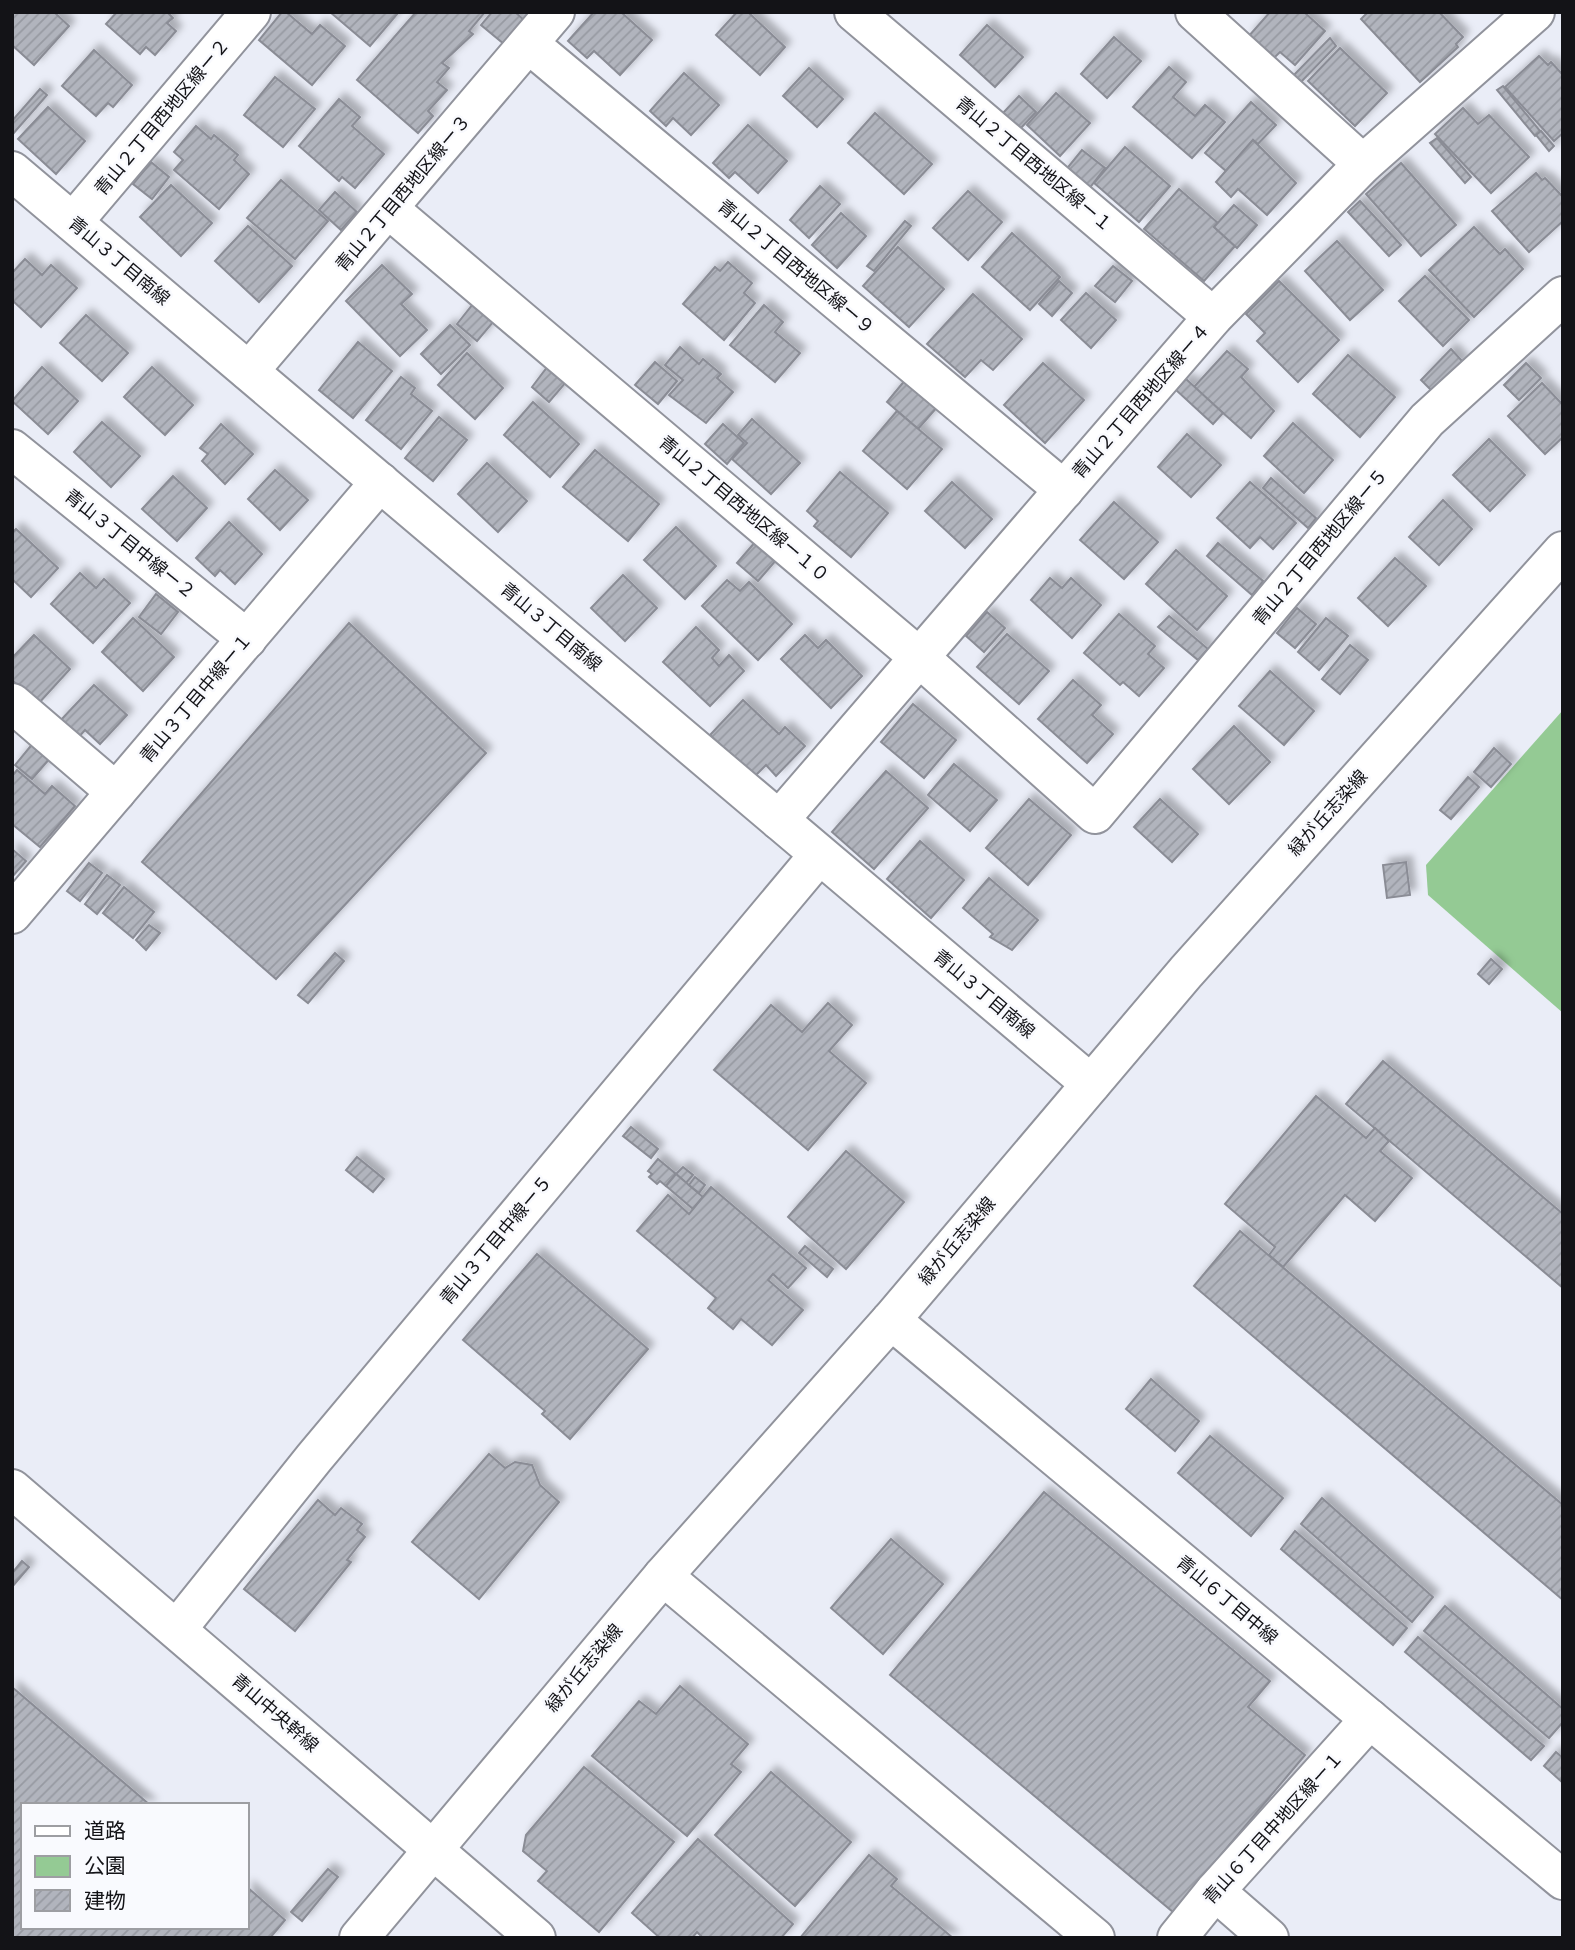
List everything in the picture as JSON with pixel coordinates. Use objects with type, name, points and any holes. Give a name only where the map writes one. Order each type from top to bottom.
[{"type":"street","name":"青山２丁目西地区線ー２","points":[[73,222],[251,12]]},
{"type":"street","name":"青山２丁目西地区線ー３","points":[[249,372],[555,12]]},
{"type":"street","name":"青山２丁目西地区線ー１","points":[[854,12],[1213,317]]},
{"type":"street","points":[[1195,12],[1363,164]]},
{"type":"street","name":"青山２丁目西地区線ー４","points":[[779,820],[1213,317],[1363,164],[1517,18]]},
{"type":"street","name":"青山２丁目西地区線ー９","points":[[529,44],[1064,491]]},
{"type":"street","name":"青山３丁目南線","points":[[12,171],[1091,1084]]},
{"type":"street","name":"青山２丁目西地区線ー１０","points":[[390,209],[920,658],[1095,814]]},
{"type":"street","name":"青山２丁目西地区線ー５","points":[[1095,814],[1427,420],[1563,296]]},
{"type":"street","name":"青山３丁目中線ー２","points":[[12,449],[247,639]]},
{"type":"street","name":"青山３丁目中線ー１","points":[[12,914],[380,482]]},
{"type":"street","name":"緑が丘志染線","points":[[359,1938],[663,1576],[891,1320],[1186,972],[1563,551]]},
{"type":"street","points":[[12,703],[116,792]]},
{"type":"street","name":"青山３丁目中線ー５","points":[[177,1629],[314,1458],[819,855]]},
{"type":"street","name":"青山６丁目中線","points":[[891,1320],[1563,1880]]},
{"type":"street","name":"青山中央幹線","points":[[12,1489],[536,1938]]},
{"type":"street","points":[[663,1576],[1095,1938]]},
{"type":"street","name":"青山６丁目中地区線ー１","points":[[1177,1938],[1215,1891],[1370,1719]]},
{"type":"street","points":[[1215,1891],[1269,1938]]},
{"type":"green space","points":[[1563,710],[1563,1013],[1428,895],[1426,865]]},
{"type":"building","points":[[12,12],[54,12],[69,26],[34,65],[12,45]]},
{"type":"building","points":[[117,12],[167,12],[173,18],[167,23],[176,31],[155,55],[146,47],[140,54],[106,24]]},
{"type":"building","points":[[282,12],[286,12],[312,34],[320,25],[345,46],[312,85],[259,40]]},
{"type":"building","points":[[330,12],[397,12],[398,13],[370,46]]},
{"type":"building","points":[[416,12],[485,12],[469,31],[473,34],[442,63],[449,68],[437,82],[447,90],[428,111],[433,116],[418,133],[357,80]]},
{"type":"building","points":[[492,12],[515,12],[524,20],[504,44],[481,25]]},
{"type":"building","points":[[594,12],[621,12],[652,40],[620,75],[594,51],[587,58],[568,41]]},
{"type":"building","points":[[737,12],[748,12],[785,47],[760,75],[716,35]]},
{"type":"building","points":[[1270,12],[1304,12],[1325,31],[1295,65],[1280,52],[1273,59],[1248,37]]},
{"type":"building","points":[[1368,12],[1439,12],[1463,37],[1456,44],[1458,47],[1420,82],[1361,19]]},
{"type":"building","points":[[987,25],[1023,57],[995,87],[960,55]]},
{"type":"building","points":[[1114,37],[1141,61],[1107,98],[1081,74]]},
{"type":"building","points":[[1330,38],[1336,46],[1297,86],[1290,79]]},
{"type":"building","points":[[1340,48],[1387,93],[1355,126],[1308,81]]},
{"type":"building","points":[[94,50],[132,85],[113,107],[108,103],[96,116],[62,86]]},
{"type":"building","points":[[1539,56],[1548,65],[1551,62],[1563,75],[1563,133],[1554,141],[1505,87]]},
{"type":"building","points":[[1169,67],[1186,82],[1173,97],[1195,116],[1205,105],[1225,122],[1192,158],[1133,107]]},
{"type":"building","points":[[809,68],[843,99],[817,127],[783,96]]},
{"type":"building","points":[[684,73],[719,105],[691,135],[673,118],[666,126],[650,111]]},
{"type":"building","points":[[275,77],[315,109],[283,147],[244,115]]},
{"type":"building","points":[[1503,86],[1541,132],[1535,136],[1497,90]]},
{"type":"building","points":[[40,89],[47,95],[12,135],[12,121]]},
{"type":"building","points":[[1056,93],[1090,123],[1060,156],[1027,125]]},
{"type":"building","points":[[1019,96],[1036,112],[1020,129],[1003,113]]},
{"type":"building","points":[[339,99],[360,117],[352,126],[384,154],[355,188],[342,177],[339,181],[299,146]]},
{"type":"building","points":[[1251,102],[1276,125],[1258,144],[1253,140],[1226,171],[1205,153]]},
{"type":"building","points":[[48,107],[85,141],[56,174],[18,139]]},
{"type":"building","points":[[1463,108],[1478,124],[1489,115],[1529,157],[1491,193],[1435,134]]},
{"type":"building","points":[[875,113],[932,164],[904,194],[848,143]]},
{"type":"building","points":[[748,125],[787,161],[758,193],[735,172],[729,178],[713,163]]},
{"type":"building","points":[[196,126],[211,139],[214,135],[238,155],[234,160],[249,174],[219,209],[174,170],[183,160],[174,152]]},
{"type":"building","points":[[1541,131],[1554,146],[1549,151],[1536,135]]},
{"type":"building","points":[[1437,138],[1471,177],[1465,183],[1430,143]]},
{"type":"building","points":[[1253,140],[1296,183],[1267,215],[1238,189],[1231,197],[1216,182]]},
{"type":"building","points":[[1125,147],[1170,186],[1139,222],[1094,183]]},
{"type":"building","points":[[1082,150],[1105,168],[1088,190],[1064,172]]},
{"type":"building","points":[[151,162],[169,177],[152,199],[133,184]]},
{"type":"building","points":[[1401,163],[1456,225],[1421,256],[1366,194]]},
{"type":"building","points":[[1536,173],[1542,180],[1545,178],[1563,197],[1563,221],[1529,252],[1492,211]]},
{"type":"building","points":[[281,180],[328,221],[295,259],[247,218]]},
{"type":"building","points":[[171,185],[212,223],[181,256],[140,217]]},
{"type":"building","points":[[820,186],[840,204],[809,238],[790,220]]},
{"type":"building","points":[[1179,189],[1218,223],[1214,227],[1235,246],[1204,281],[1144,229]]},
{"type":"building","points":[[968,191],[1002,222],[968,260],[933,228]]},
{"type":"building","points":[[335,192],[357,212],[341,230],[319,210]]},
{"type":"building","points":[[1360,201],[1401,245],[1389,256],[1348,212]]},
{"type":"building","points":[[1234,205],[1257,225],[1237,248],[1214,227]]},
{"type":"building","points":[[841,213],[866,236],[837,268],[812,245]]},
{"type":"building","points":[[905,221],[911,226],[874,271],[867,266]]},
{"type":"building","points":[[248,226],[292,266],[259,302],[215,261]]},
{"type":"building","points":[[1474,227],[1500,254],[1505,249],[1523,269],[1474,317],[1429,270]]},
{"type":"building","points":[[1012,233],[1060,277],[1030,310],[982,267]]},
{"type":"building","points":[[1337,241],[1383,290],[1350,320],[1305,271]]},
{"type":"building","points":[[898,247],[944,289],[909,327],[863,286]]},
{"type":"building","points":[[25,259],[42,275],[51,265],[77,288],[41,327],[12,300],[12,273]]},
{"type":"building","points":[[728,262],[752,283],[744,293],[755,303],[724,340],[683,304],[715,267],[720,271]]},
{"type":"building","points":[[382,265],[412,294],[401,304],[427,330],[400,356],[346,301]]},
{"type":"building","points":[[1113,266],[1132,281],[1115,302],[1095,286]]},
{"type":"building","points":[[1425,276],[1469,320],[1443,346],[1399,301]]},
{"type":"building","points":[[1059,281],[1072,293],[1052,316],[1039,304]]},
{"type":"building","points":[[1279,281],[1339,340],[1298,382],[1257,341],[1265,333],[1246,314]]},
{"type":"building","points":[[1086,293],[1116,320],[1091,348],[1061,320]]},
{"type":"building","points":[[973,294],[1022,339],[993,370],[981,360],[965,377],[927,344]]},
{"type":"building","points":[[473,304],[494,321],[477,341],[457,324]]},
{"type":"building","points":[[764,305],[783,322],[775,332],[800,353],[775,382],[730,345]]},
{"type":"building","points":[[86,315],[128,353],[102,381],[60,343]]},
{"type":"building","points":[[450,325],[470,345],[441,374],[421,354]]},
{"type":"building","points":[[358,342],[392,371],[353,418],[319,390]]},
{"type":"building","points":[[680,347],[699,364],[703,359],[721,374],[717,378],[733,392],[706,423],[669,395],[683,380],[665,365]]},
{"type":"building","points":[[1451,349],[1463,362],[1433,392],[1421,380]]},
{"type":"building","points":[[1227,351],[1248,369],[1241,377],[1274,411],[1251,438],[1194,387]]},
{"type":"building","points":[[467,353],[503,388],[475,419],[438,385]]},
{"type":"building","points":[[1348,355],[1395,397],[1360,437],[1313,394]]},
{"type":"building","points":[[655,362],[677,381],[658,404],[635,385]]},
{"type":"building","points":[[1043,363],[1084,400],[1045,443],[1004,405]]},
{"type":"building","points":[[1526,363],[1541,378],[1519,400],[1504,385]]},
{"type":"building","points":[[548,366],[567,381],[549,402],[532,387]]},
{"type":"building","points":[[42,367],[78,401],[48,434],[12,401]]},
{"type":"building","points":[[152,367],[193,405],[165,435],[124,397]]},
{"type":"building","points":[[401,377],[415,388],[411,394],[432,411],[401,449],[366,420]]},
{"type":"building","points":[[906,379],[938,406],[918,429],[887,402]]},
{"type":"building","points":[[1186,379],[1223,413],[1213,424],[1176,390]]},
{"type":"building","points":[[1542,383],[1563,405],[1563,437],[1545,454],[1508,416]]},
{"type":"building","points":[[533,402],[579,444],[550,477],[504,435]]},
{"type":"building","points":[[897,411],[942,449],[907,489],[863,451]]},
{"type":"building","points":[[439,417],[467,440],[433,481],[405,458]]},
{"type":"building","points":[[752,419],[800,463],[771,494],[732,459],[747,443],[738,435]]},
{"type":"building","points":[[102,422],[140,456],[111,487],[74,452]]},
{"type":"building","points":[[1293,423],[1333,460],[1304,493],[1264,456]]},
{"type":"building","points":[[221,424],[253,454],[225,484],[202,461],[208,454],[200,448]]},
{"type":"building","points":[[723,424],[744,443],[727,464],[705,444]]},
{"type":"building","points":[[1187,434],[1221,465],[1191,497],[1158,467]]},
{"type":"building","points":[[1489,439],[1525,475],[1490,511],[1453,475]]},
{"type":"building","points":[[595,450],[659,504],[628,541],[563,487]]},
{"type":"building","points":[[487,463],[527,501],[498,532],[458,494]]},
{"type":"building","points":[[275,470],[308,500],[280,530],[248,499]]},
{"type":"building","points":[[840,472],[888,513],[851,557],[814,526],[818,521],[807,511]]},
{"type":"building","points":[[173,476],[207,508],[177,541],[142,509]]},
{"type":"building","points":[[1271,478],[1316,518],[1308,528],[1263,488]]},
{"type":"building","points":[[952,482],[992,519],[965,548],[925,511]]},
{"type":"building","points":[[1250,482],[1296,523],[1273,549],[1260,537],[1250,548],[1217,518]]},
{"type":"building","points":[[1443,500],[1472,529],[1439,565],[1409,537]]},
{"type":"building","points":[[1114,502],[1158,542],[1124,579],[1080,540]]},
{"type":"building","points":[[229,522],[262,554],[235,584],[220,570],[215,576],[196,558]]},
{"type":"building","points":[[676,527],[716,566],[685,599],[644,560]]},
{"type":"building","points":[[16,529],[58,568],[31,597],[12,579],[12,533]]},
{"type":"building","points":[[756,541],[777,559],[758,581],[737,563]]},
{"type":"building","points":[[1218,543],[1263,581],[1252,595],[1207,556]]},
{"type":"building","points":[[1176,550],[1227,596],[1197,630],[1146,584]]},
{"type":"building","points":[[1395,558],[1426,586],[1388,626],[1358,598]]},
{"type":"building","points":[[80,573],[96,588],[104,579],[130,603],[93,643],[51,604]]},
{"type":"building","points":[[623,575],[657,608],[625,641],[591,608]]},
{"type":"building","points":[[1050,578],[1062,588],[1071,578],[1101,605],[1072,638],[1031,600]]},
{"type":"building","points":[[727,580],[740,591],[749,582],[792,624],[758,660],[702,606]]},
{"type":"building","points":[[156,594],[178,612],[161,634],[139,617]]},
{"type":"building","points":[[1297,608],[1316,624],[1295,648],[1277,633]]},
{"type":"building","points":[[987,612],[1005,628],[984,652],[966,636]]},
{"type":"building","points":[[1119,614],[1155,646],[1148,654],[1164,668],[1139,696],[1123,682],[1120,685],[1084,653]]},
{"type":"building","points":[[1169,616],[1208,649],[1198,660],[1158,627]]},
{"type":"building","points":[[133,618],[174,657],[143,691],[102,652]]},
{"type":"building","points":[[1326,618],[1348,636],[1319,670],[1298,652]]},
{"type":"building","points":[[349,623],[486,753],[276,979],[142,862]]},
{"type":"building","points":[[696,627],[719,650],[712,658],[719,666],[729,655],[744,671],[710,706],[663,662]]},
{"type":"building","points":[[1007,634],[1049,671],[1019,704],[977,667]]},
{"type":"building","points":[[34,635],[70,669],[38,704],[12,680],[12,658]]},
{"type":"building","points":[[805,635],[818,648],[826,640],[862,676],[831,708],[781,659]]},
{"type":"building","points":[[1350,645],[1368,660],[1340,694],[1322,679]]},
{"type":"building","points":[[1270,671],[1314,711],[1284,745],[1239,706]]},
{"type":"building","points":[[1073,680],[1101,705],[1092,715],[1113,734],[1087,763],[1038,719]]},
{"type":"building","points":[[94,685],[127,715],[100,744],[85,730],[77,739],[59,722]]},
{"type":"building","points":[[743,700],[779,734],[785,727],[805,746],[776,776],[766,765],[754,777],[710,735]]},
{"type":"building","points":[[913,704],[956,740],[924,778],[881,742]]},
{"type":"building","points":[[1234,726],[1270,762],[1229,804],[1193,769]]},
{"type":"building","points":[[34,742],[51,757],[32,779],[15,765]]},
{"type":"building","points":[[1494,748],[1511,764],[1491,787],[1474,772]]},
{"type":"building","points":[[954,764],[997,800],[970,831],[928,795]]},
{"type":"building","points":[[17,770],[45,794],[52,786],[75,806],[40,847],[12,824],[12,776]]},
{"type":"building","points":[[886,771],[928,808],[874,869],[832,832]]},
{"type":"building","points":[[1468,777],[1479,787],[1451,819],[1440,810]]},
{"type":"building","points":[[1029,799],[1071,835],[1028,885],[986,848]]},
{"type":"building","points":[[1160,799],[1198,834],[1172,862],[1134,827]]},
{"type":"building","points":[[920,841],[964,880],[931,918],[887,879]]},
{"type":"building","points":[[12,849],[26,861],[12,877]]},
{"type":"building","points":[[1406,862],[1410,895],[1387,898],[1383,865]]},
{"type":"building","points":[[89,863],[102,873],[80,901],[67,891]]},
{"type":"building","points":[[107,875],[120,885],[97,914],[85,904]]},
{"type":"building","points":[[989,878],[1038,920],[1012,950],[990,937],[993,934],[963,908]]},
{"type":"building","points":[[124,887],[154,912],[133,938],[103,913]]},
{"type":"building","points":[[149,925],[160,933],[146,950],[136,940]]},
{"type":"building","points":[[335,953],[344,961],[308,1003],[298,995]]},
{"type":"building","points":[[1491,959],[1502,969],[1489,984],[1478,974]]},
{"type":"building","points":[[828,1003],[852,1025],[829,1051],[866,1083],[808,1150],[714,1070],[771,1005],[802,1032]]},
{"type":"building","points":[[1383,1061],[1563,1214],[1563,1288],[1346,1104]]},
{"type":"building","points":[[1316,1096],[1366,1138],[1375,1128],[1389,1141],[1380,1151],[1412,1178],[1375,1221],[1345,1195],[1283,1267],[1269,1255],[1275,1247],[1225,1204]]},
{"type":"building","points":[[631,1127],[658,1149],[651,1158],[623,1136]]},
{"type":"building","points":[[846,1151],[904,1202],[846,1269],[788,1217]]},
{"type":"building","points":[[357,1157],[384,1179],[373,1192],[346,1170]]},
{"type":"building","points":[[658,1159],[676,1174],[666,1186],[660,1181],[657,1184],[649,1177],[652,1174],[648,1171]]},
{"type":"building","points":[[683,1167],[693,1175],[686,1183],[676,1174]]},
{"type":"building","points":[[676,1174],[703,1197],[693,1209],[666,1186]]},
{"type":"building","points":[[695,1177],[705,1185],[699,1193],[689,1185]]},
{"type":"building","points":[[711,1187],[806,1268],[788,1288],[773,1274],[768,1280],[803,1310],[772,1345],[741,1319],[733,1329],[708,1308],[716,1298],[637,1231],[668,1195],[689,1214]]},
{"type":"building","points":[[1240,1231],[1563,1505],[1563,1600],[1194,1286]]},
{"type":"building","points":[[805,1246],[833,1269],[827,1277],[799,1253]]},
{"type":"building","points":[[537,1254],[648,1349],[570,1439],[542,1414],[545,1411],[463,1340]]},
{"type":"building","points":[[1151,1379],[1199,1421],[1175,1451],[1126,1409]]},
{"type":"building","points":[[1210,1436],[1283,1498],[1251,1536],[1178,1473]]},
{"type":"building","points":[[489,1454],[505,1468],[515,1462],[532,1465],[540,1485],[559,1502],[479,1599],[412,1542]]},
{"type":"building","points":[[1044,1492],[1270,1681],[1248,1707],[1305,1755],[1173,1912],[890,1675]]},
{"type":"building","points":[[1322,1498],[1433,1597],[1412,1622],[1301,1524]]},
{"type":"building","points":[[318,1500],[335,1515],[341,1508],[362,1524],[357,1530],[365,1537],[347,1560],[351,1562],[295,1631],[244,1589]]},
{"type":"building","points":[[1295,1531],[1407,1628],[1393,1645],[1281,1549]]},
{"type":"building","points":[[891,1539],[943,1584],[883,1654],[831,1608]]},
{"type":"building","points":[[22,1561],[29,1567],[12,1587],[12,1573]]},
{"type":"building","points":[[1445,1606],[1563,1709],[1563,1722],[1549,1738],[1424,1631]]},
{"type":"building","points":[[1418,1637],[1544,1746],[1531,1760],[1405,1652]]},
{"type":"building","points":[[680,1686],[748,1744],[731,1764],[741,1772],[687,1836],[592,1756],[639,1701],[656,1714]]},
{"type":"building","points":[[12,1687],[148,1803],[21,1803],[21,1929],[248,1929],[248,1888],[285,1920],[270,1938],[12,1938]]},
{"type":"building","points":[[1556,1752],[1563,1758],[1563,1783],[1544,1766]]},
{"type":"building","points":[[584,1767],[674,1842],[599,1932],[538,1881],[547,1871],[523,1851],[526,1835]]},
{"type":"building","points":[[771,1772],[851,1842],[795,1906],[715,1835]]},
{"type":"building","points":[[698,1839],[793,1924],[781,1938],[703,1938],[697,1932],[692,1938],[660,1938],[632,1913]]},
{"type":"building","points":[[869,1855],[897,1879],[891,1886],[953,1938],[800,1938]]},
{"type":"building","points":[[328,1869],[338,1877],[302,1921],[291,1912]]}]
